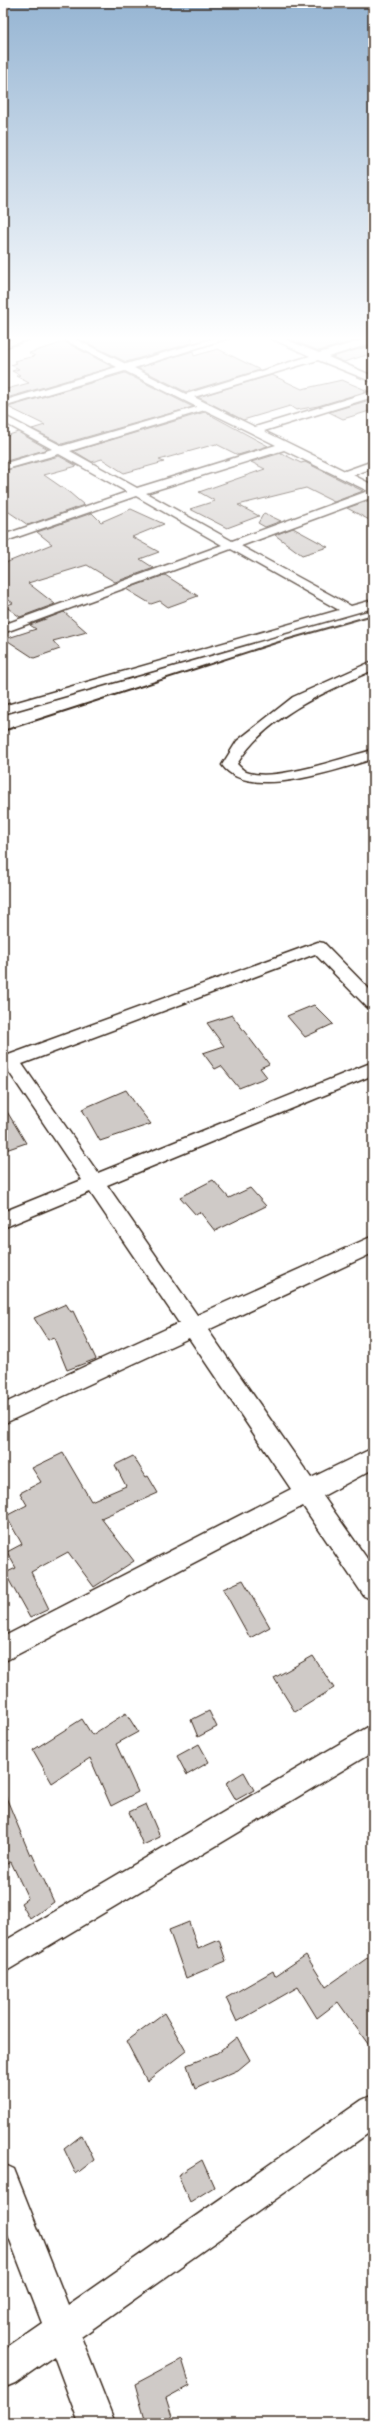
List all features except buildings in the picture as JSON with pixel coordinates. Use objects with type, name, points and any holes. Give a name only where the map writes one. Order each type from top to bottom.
[{"type":"street","points":[[3,467],[60,450]]},
{"type":"street","points":[[61,450],[350,611]]},
{"type":"street","points":[[3,539],[137,492],[271,450]]},
{"type":"street","points":[[294,450],[373,489]]},
{"type":"street","points":[[344,475],[373,464]]},
{"type":"street","points":[[3,629],[230,544],[373,493]]},
{"type":"street","points":[[3,710],[373,604]]},
{"type":"street","points":[[373,665],[298,700],[242,744],[229,765],[243,776],[264,777],[295,774],[373,754]]},
{"type":"street","points":[[373,1003],[318,947],[7,1063],[94,1183],[373,1588]]},
{"type":"street","points":[[3,1220],[373,1068]]},
{"type":"street","points":[[3,1414],[373,1244]]},
{"type":"street","points":[[3,1650],[373,1458]]},
{"type":"street","points":[[3,1958],[373,1737]]},
{"type":"street","points":[[3,2371],[373,2111]]},
{"type":"street","points":[[3,2180],[97,2423]]},
{"type":"railway","points":[[3,731],[282,641],[373,615]]}]
